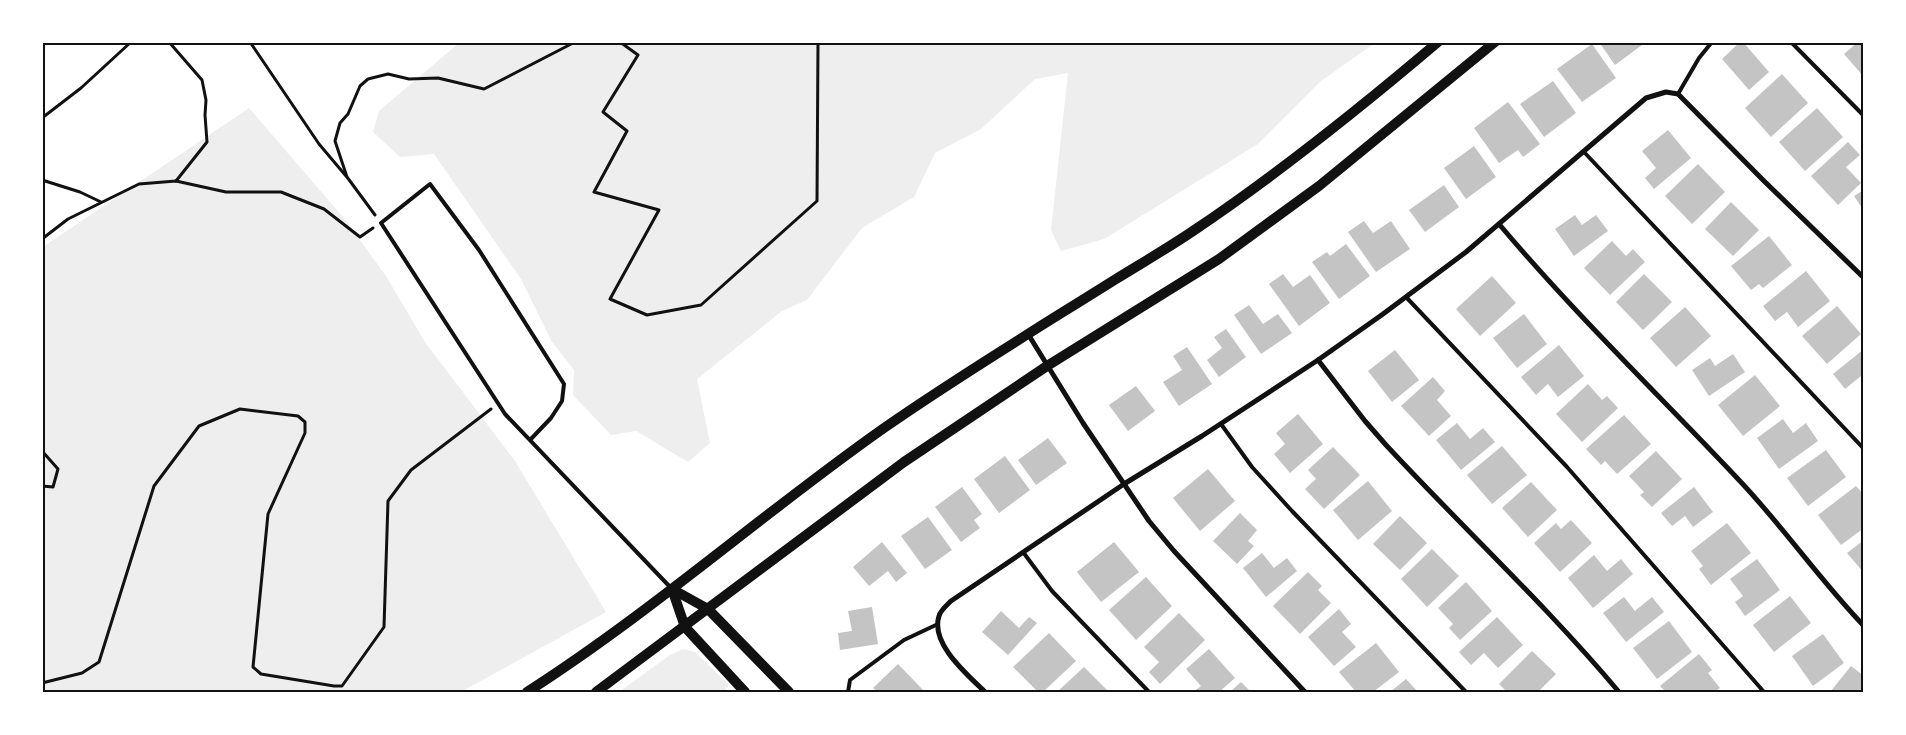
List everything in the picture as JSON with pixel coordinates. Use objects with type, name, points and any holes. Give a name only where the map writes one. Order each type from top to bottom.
[{"type":"main road","points":[[527,692],[604,640],[883,428],[975,366],[1193,231],[1344,120],[1438,42]]},
{"type":"main road","points":[[596,692],[904,462],[1047,366],[1211,264],[1242,242],[1319,186],[1495,42]]},
{"type":"main road","points":[[672,589],[708,609],[789,692]]},
{"type":"main road","points":[[672,589],[685,627],[745,692]]},
{"type":"street","points":[[985,692],[949,656],[939,634],[939,616],[951,601],[1124,484],[1221,424],[1318,360],[1406,297],[1499,224],[1646,98],[1666,92],[1678,94],[1764,182],[1864,278]]},
{"type":"street","points":[[1499,224],[1605,341],[1740,480],[1864,626]]},
{"type":"street","points":[[1028,334],[1083,424],[1149,521],[1174,551],[1305,692]]},
{"type":"street","points":[[1318,360],[1386,445],[1544,608],[1619,692]]},
{"type":"lane","points":[[1678,94],[1699,58],[1712,42]]},
{"type":"lane","points":[[1791,42],[1864,116]]},
{"type":"lane","points":[[1584,152],[1864,449]]},
{"type":"lane","points":[[530,440],[551,418],[562,401],[564,384],[479,250],[430,184],[381,223],[505,414],[672,589]]},
{"type":"lane","points":[[1406,297],[1567,467],[1764,692]]},
{"type":"lane","points":[[1221,424],[1252,466],[1292,511],[1466,692]]},
{"type":"lane","points":[[1023,552],[1052,591],[1149,692]]},
{"type":"lane","points":[[848,692],[850,680],[904,640],[939,624]]},
{"type":"path","points":[[42,118],[81,88],[131,42]]},
{"type":"path","points":[[169,42],[202,80],[206,100],[206,142],[176,180]]},
{"type":"path","points":[[42,239],[68,219],[139,184],[176,180],[226,192],[281,192],[324,209],[360,236],[381,223],[347,177],[319,144],[250,42]]},
{"type":"path","points":[[347,177],[335,141],[340,123],[348,114],[360,86],[368,79],[388,74],[409,78],[438,78],[484,88],[575,42]]},
{"type":"path","points":[[620,42],[638,55],[604,112],[627,131],[594,192],[659,210],[610,299],[647,315],[701,305],[817,201],[818,42]]},
{"type":"path","points":[[42,180],[80,192],[101,202]]},
{"type":"path","points":[[42,683],[82,673],[99,662],[154,486],[199,426],[240,409],[298,416],[305,422],[305,433],[268,514],[253,667],[261,674],[342,686],[384,627],[388,501],[411,470],[498,404]]},
{"type":"path","points":[[42,452],[58,469],[53,487],[42,486]]},
{"type":"shaded area","points":[[459,43],[1375,43],[1321,81],[1258,144],[1104,239],[1061,251],[1051,230],[1068,73],[1035,79],[981,129],[935,153],[914,197],[862,228],[807,300],[782,311],[697,379],[710,443],[688,462],[636,431],[611,435],[573,395],[574,370],[552,342],[521,279],[434,154],[400,157],[373,132],[379,111]]},
{"type":"shaded area","points":[[249,108],[343,217],[386,276],[425,342],[515,461],[606,612],[461,692],[43,692],[43,247]]},
{"type":"shaded area","points":[[683,649],[695,652],[729,685],[723,692],[619,692],[670,655]]},
{"type":"building","points":[[1599,42],[1646,42],[1615,65]]},
{"type":"building","points":[[1740,42],[1743,42],[1769,72],[1749,90],[1722,59]]},
{"type":"building","points":[[1858,42],[1864,42],[1864,77],[1844,54]]},
{"type":"building","points":[[1592,44],[1616,78],[1582,102],[1557,69]]},
{"type":"building","points":[[1782,74],[1808,103],[1771,137],[1745,108]]},
{"type":"building","points":[[1553,81],[1576,113],[1544,137],[1520,104]]},
{"type":"building","points":[[1508,102],[1540,144],[1523,157],[1518,150],[1499,163],[1474,128]]},
{"type":"building","points":[[1817,108],[1843,137],[1805,171],[1779,142]]},
{"type":"building","points":[[1668,130],[1691,158],[1654,189],[1645,178],[1656,168],[1642,151]]},
{"type":"building","points":[[1848,142],[1860,155],[1846,167],[1861,183],[1838,205],[1811,176]]},
{"type":"building","points":[[1474,146],[1496,177],[1466,199],[1444,168]]},
{"type":"building","points":[[1698,164],[1725,192],[1692,224],[1665,196]]},
{"type":"building","points":[[1444,185],[1459,207],[1425,232],[1409,210]]},
{"type":"building","points":[[1864,190],[1864,211],[1854,196]]},
{"type":"building","points":[[1731,202],[1759,230],[1733,256],[1705,229]]},
{"type":"building","points":[[1575,215],[1582,225],[1596,215],[1608,231],[1574,256],[1555,229]]},
{"type":"building","points":[[1364,221],[1373,233],[1391,221],[1410,249],[1376,272],[1348,232]]},
{"type":"building","points":[[1769,236],[1792,265],[1763,288],[1759,284],[1751,290],[1731,266]]},
{"type":"building","points":[[1612,241],[1626,256],[1633,249],[1645,262],[1610,295],[1584,268]]},
{"type":"building","points":[[1346,244],[1370,276],[1339,299],[1312,262],[1327,252],[1330,256]]},
{"type":"building","points":[[1806,271],[1830,301],[1798,327],[1787,312],[1775,321],[1763,306]]},
{"type":"building","points":[[1283,274],[1293,287],[1310,275],[1330,303],[1299,326],[1269,284]]},
{"type":"building","points":[[1644,274],[1672,302],[1643,330],[1616,302]]},
{"type":"building","points":[[1492,276],[1516,303],[1480,336],[1456,309]]},
{"type":"building","points":[[1249,305],[1263,324],[1278,314],[1292,333],[1261,354],[1234,315]]},
{"type":"building","points":[[1837,306],[1861,334],[1827,364],[1802,336]]},
{"type":"building","points":[[1685,307],[1711,336],[1676,367],[1650,338]]},
{"type":"building","points":[[1524,314],[1547,344],[1517,368],[1493,338]]},
{"type":"building","points":[[1226,329],[1246,357],[1219,377],[1207,360],[1222,348],[1214,337]]},
{"type":"building","points":[[1559,345],[1584,376],[1558,397],[1548,384],[1536,395],[1521,377]]},
{"type":"building","points":[[1187,347],[1212,384],[1179,406],[1163,382],[1182,370],[1173,356]]},
{"type":"building","points":[[1864,349],[1864,379],[1861,376],[1845,389],[1833,374]]},
{"type":"building","points":[[1395,350],[1419,380],[1392,402],[1368,371]]},
{"type":"building","points":[[1733,354],[1745,372],[1709,396],[1692,370],[1710,358],[1715,366]]},
{"type":"building","points":[[1755,375],[1780,406],[1743,436],[1718,405]]},
{"type":"building","points":[[1433,377],[1445,391],[1437,400],[1451,416],[1429,436],[1401,406]]},
{"type":"building","points":[[1588,384],[1602,400],[1607,396],[1618,408],[1582,442],[1556,414]]},
{"type":"building","points":[[1136,386],[1155,411],[1128,431],[1109,405]]},
{"type":"building","points":[[1298,414],[1323,444],[1290,473],[1274,454],[1285,444],[1276,433]]},
{"type":"building","points":[[1624,415],[1651,444],[1617,474],[1605,461],[1601,465],[1586,449]]},
{"type":"building","points":[[1783,419],[1793,433],[1806,423],[1818,441],[1779,469],[1757,438]]},
{"type":"building","points":[[1457,423],[1470,439],[1483,428],[1495,442],[1461,470],[1436,440]]},
{"type":"building","points":[[1048,438],[1067,463],[1036,485],[1018,460]]},
{"type":"building","points":[[1502,446],[1527,475],[1492,504],[1467,475]]},
{"type":"building","points":[[1333,447],[1360,475],[1324,509],[1305,489],[1316,479],[1308,470]]},
{"type":"building","points":[[1826,450],[1846,477],[1808,506],[1787,478]]},
{"type":"building","points":[[1656,451],[1682,479],[1652,507],[1640,495],[1644,492],[1629,476]]},
{"type":"building","points":[[1005,456],[1030,490],[999,513],[974,479]]},
{"type":"building","points":[[1208,469],[1235,501],[1200,531],[1173,498]]},
{"type":"building","points":[[1368,481],[1392,511],[1358,540],[1333,510]]},
{"type":"building","points":[[1531,482],[1557,510],[1528,537],[1502,508]]},
{"type":"building","points":[[1856,486],[1864,495],[1864,528],[1841,545],[1818,515]]},
{"type":"building","points":[[962,487],[982,514],[974,520],[980,528],[961,542],[935,507]]},
{"type":"building","points":[[1694,487],[1713,512],[1693,527],[1685,516],[1672,526],[1661,513]]},
{"type":"building","points":[[1240,513],[1257,530],[1248,541],[1254,546],[1237,564],[1213,541]]},
{"type":"building","points":[[1400,516],[1427,543],[1400,570],[1373,544]]},
{"type":"building","points":[[928,517],[952,550],[925,569],[901,536]]},
{"type":"building","points":[[1571,520],[1592,543],[1560,572],[1534,543],[1556,523],[1561,529]]},
{"type":"building","points":[[1727,523],[1751,553],[1711,585],[1699,569],[1703,566],[1691,551]]},
{"type":"building","points":[[1864,540],[1864,573],[1847,553]]},
{"type":"building","points":[[882,542],[907,573],[896,582],[888,571],[869,586],[853,567]]},
{"type":"building","points":[[1114,542],[1139,572],[1101,602],[1077,572]]},
{"type":"building","points":[[1432,549],[1459,576],[1427,607],[1401,579]]},
{"type":"building","points":[[1262,553],[1274,568],[1287,558],[1297,571],[1266,597],[1243,568]]},
{"type":"building","points":[[1594,555],[1607,571],[1621,559],[1633,574],[1593,608],[1568,578]]},
{"type":"building","points":[[1757,559],[1780,590],[1745,616],[1735,602],[1743,596],[1730,579]]},
{"type":"building","points":[[1308,572],[1322,586],[1318,590],[1331,603],[1300,634],[1273,606]]},
{"type":"building","points":[[1146,577],[1172,606],[1136,640],[1109,610]]},
{"type":"building","points":[[1466,582],[1492,611],[1460,640],[1449,628],[1453,624],[1438,608]]},
{"type":"building","points":[[1790,596],[1811,623],[1774,652],[1753,625]]},
{"type":"building","points":[[1624,597],[1635,611],[1652,597],[1664,612],[1626,642],[1603,613]]},
{"type":"building","points":[[872,607],[878,644],[840,650],[838,633],[852,631],[848,611]]},
{"type":"building","points":[[1339,609],[1351,624],[1342,632],[1356,647],[1334,666],[1308,637]]},
{"type":"building","points":[[1001,611],[1019,628],[1029,617],[1037,623],[1008,655],[982,632]]},
{"type":"building","points":[[1179,613],[1205,640],[1160,684],[1149,672],[1159,662],[1144,647]]},
{"type":"building","points":[[1497,617],[1523,645],[1498,668],[1484,653],[1471,665],[1459,652]]},
{"type":"building","points":[[1669,621],[1692,652],[1657,679],[1633,648]]},
{"type":"building","points":[[1049,633],[1076,661],[1043,692],[1038,692],[1013,667]]},
{"type":"building","points":[[1823,634],[1844,663],[1813,686],[1792,656]]},
{"type":"building","points":[[1376,643],[1399,672],[1373,692],[1356,692],[1339,672]]},
{"type":"building","points":[[1209,649],[1235,678],[1219,692],[1193,692],[1201,686],[1186,669]]},
{"type":"building","points":[[1532,651],[1556,674],[1538,692],[1507,692],[1499,684]]},
{"type":"building","points":[[1699,654],[1712,670],[1708,673],[1720,688],[1714,692],[1666,692],[1660,686]]},
{"type":"building","points":[[898,664],[925,692],[878,692],[873,688]]},
{"type":"building","points":[[1851,666],[1864,676],[1864,692],[1830,692]]},
{"type":"building","points":[[1084,667],[1109,692],[1057,692]]},
{"type":"building","points":[[1406,679],[1417,691],[1390,692]]},
{"type":"building","points":[[1241,682],[1251,692],[1230,692]]}]
